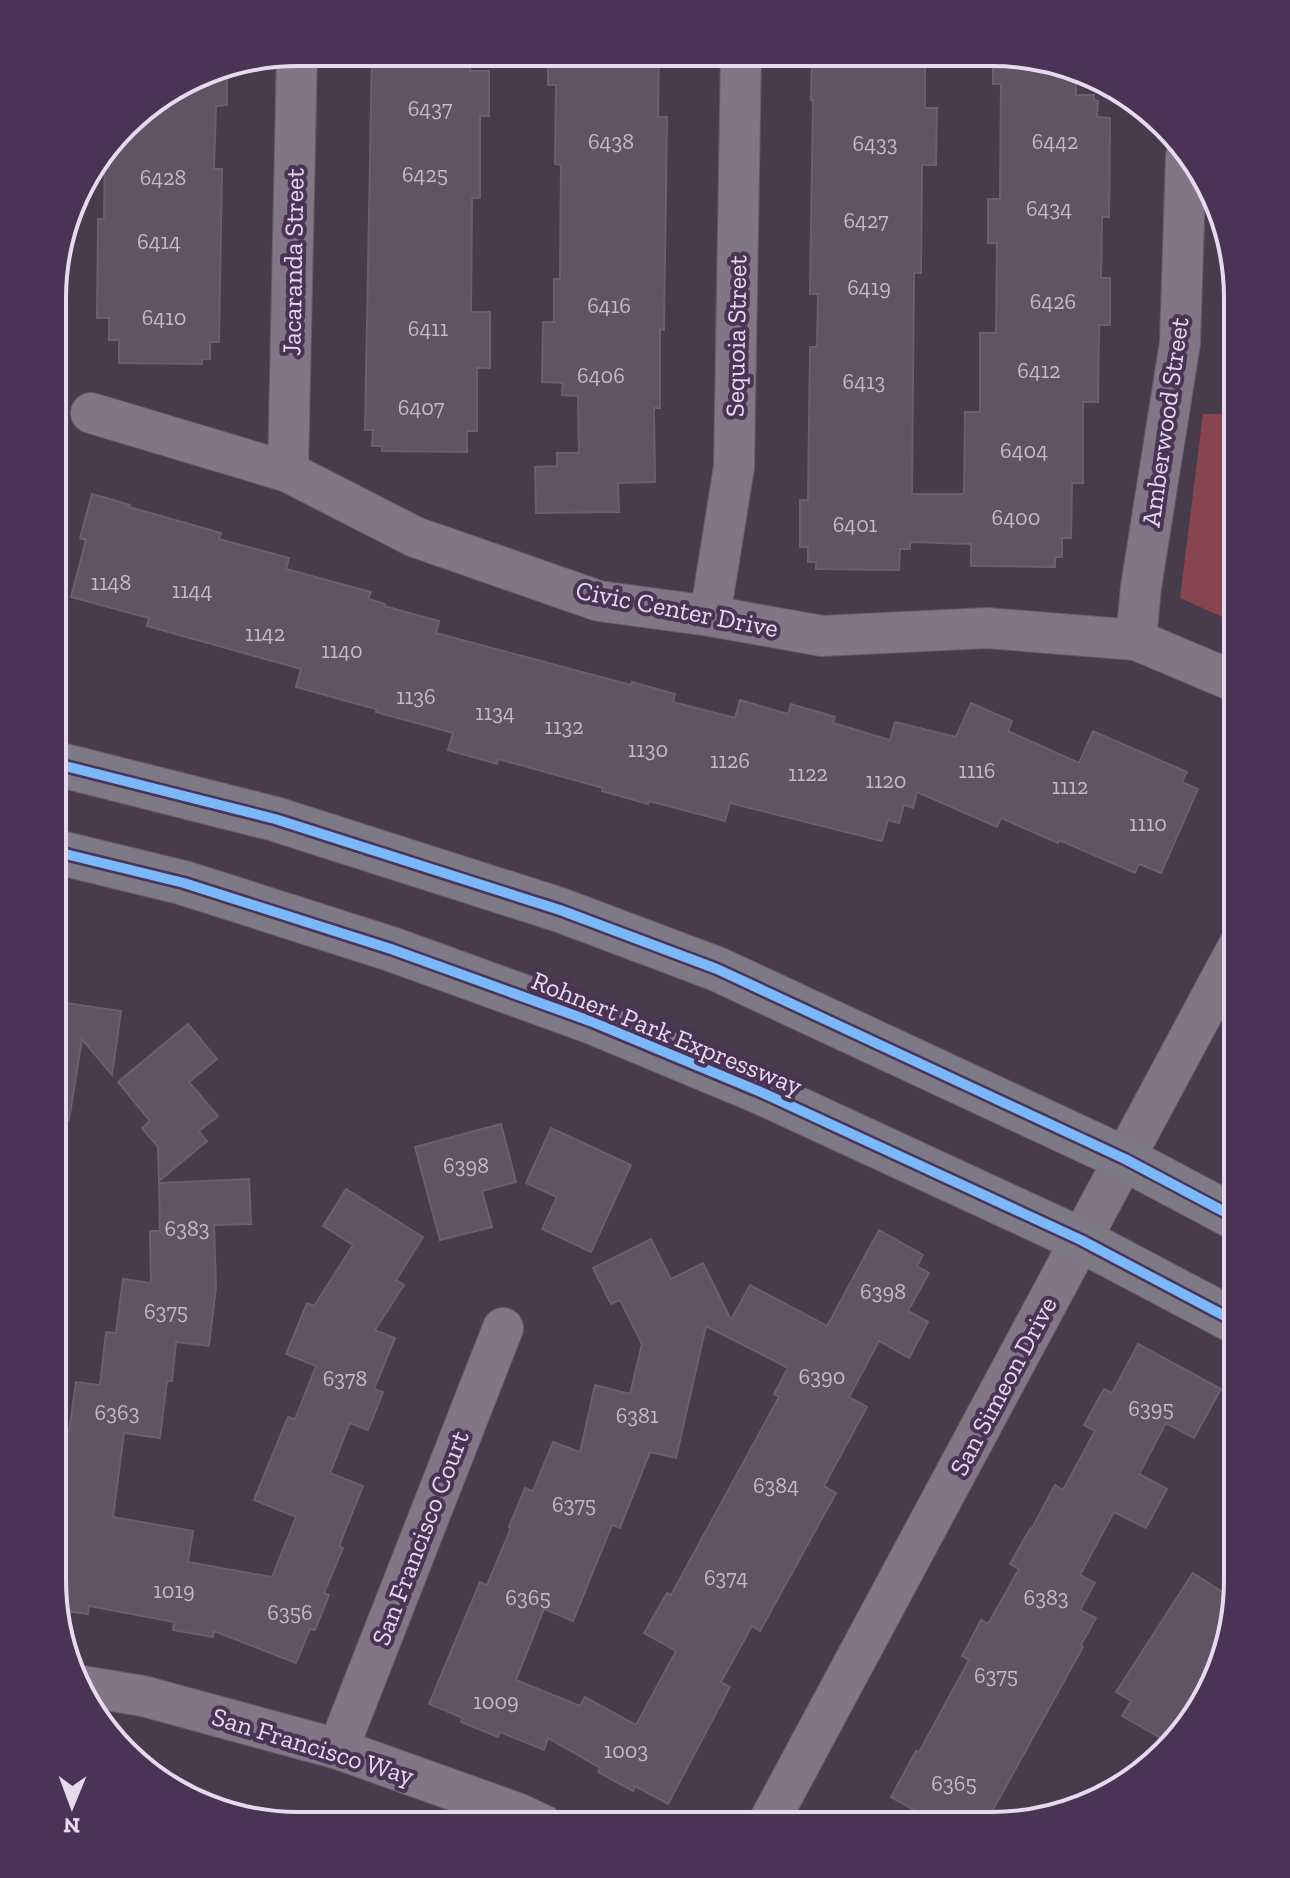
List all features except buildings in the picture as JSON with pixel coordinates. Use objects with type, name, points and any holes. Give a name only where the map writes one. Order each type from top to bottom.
[{"type":"main road","points":[[66,766],[275,819],[575,916],[717,969],[1125,1159],[1224,1212]]},
{"type":"main road","name":"Rohnert Park Expressway","points":[[66,854],[184,883],[391,949],[590,1021],[763,1093],[1081,1240],[1224,1316]]},
{"type":"street","name":"Jacaranda Street","points":[[288,472],[297,66]]},
{"type":"street","name":"Sequoia Street","points":[[710,616],[734,467],[741,66]]},
{"type":"street","name":"Amberwood Street","points":[[1136,640],[1141,587],[1180,343],[1186,170]]},
{"type":"street","name":"Civic Center Drive","points":[[91,413],[288,472],[415,537],[599,601],[822,636],[987,628],[1136,640],[1224,677]]},
{"type":"street","name":"San Simeon Drive","points":[[774,1812],[1224,973]]},
{"type":"street","name":"San Francisco Court","points":[[338,1749],[503,1328]]},
{"type":"street","name":"San Francisco Way","points":[[93,1688],[143,1696],[338,1749],[514,1812]]},
{"type":"shaded area","points":[[1203,414],[1224,414],[1224,618],[1180,598]]},
{"type":"cycle path","points":[[66,766],[275,819],[560,910],[717,969],[1125,1159],[1224,1212]]},
{"type":"cycle path","points":[[66,854],[184,883],[391,949],[590,1021],[763,1093],[1081,1240],[1224,1316]]}]
